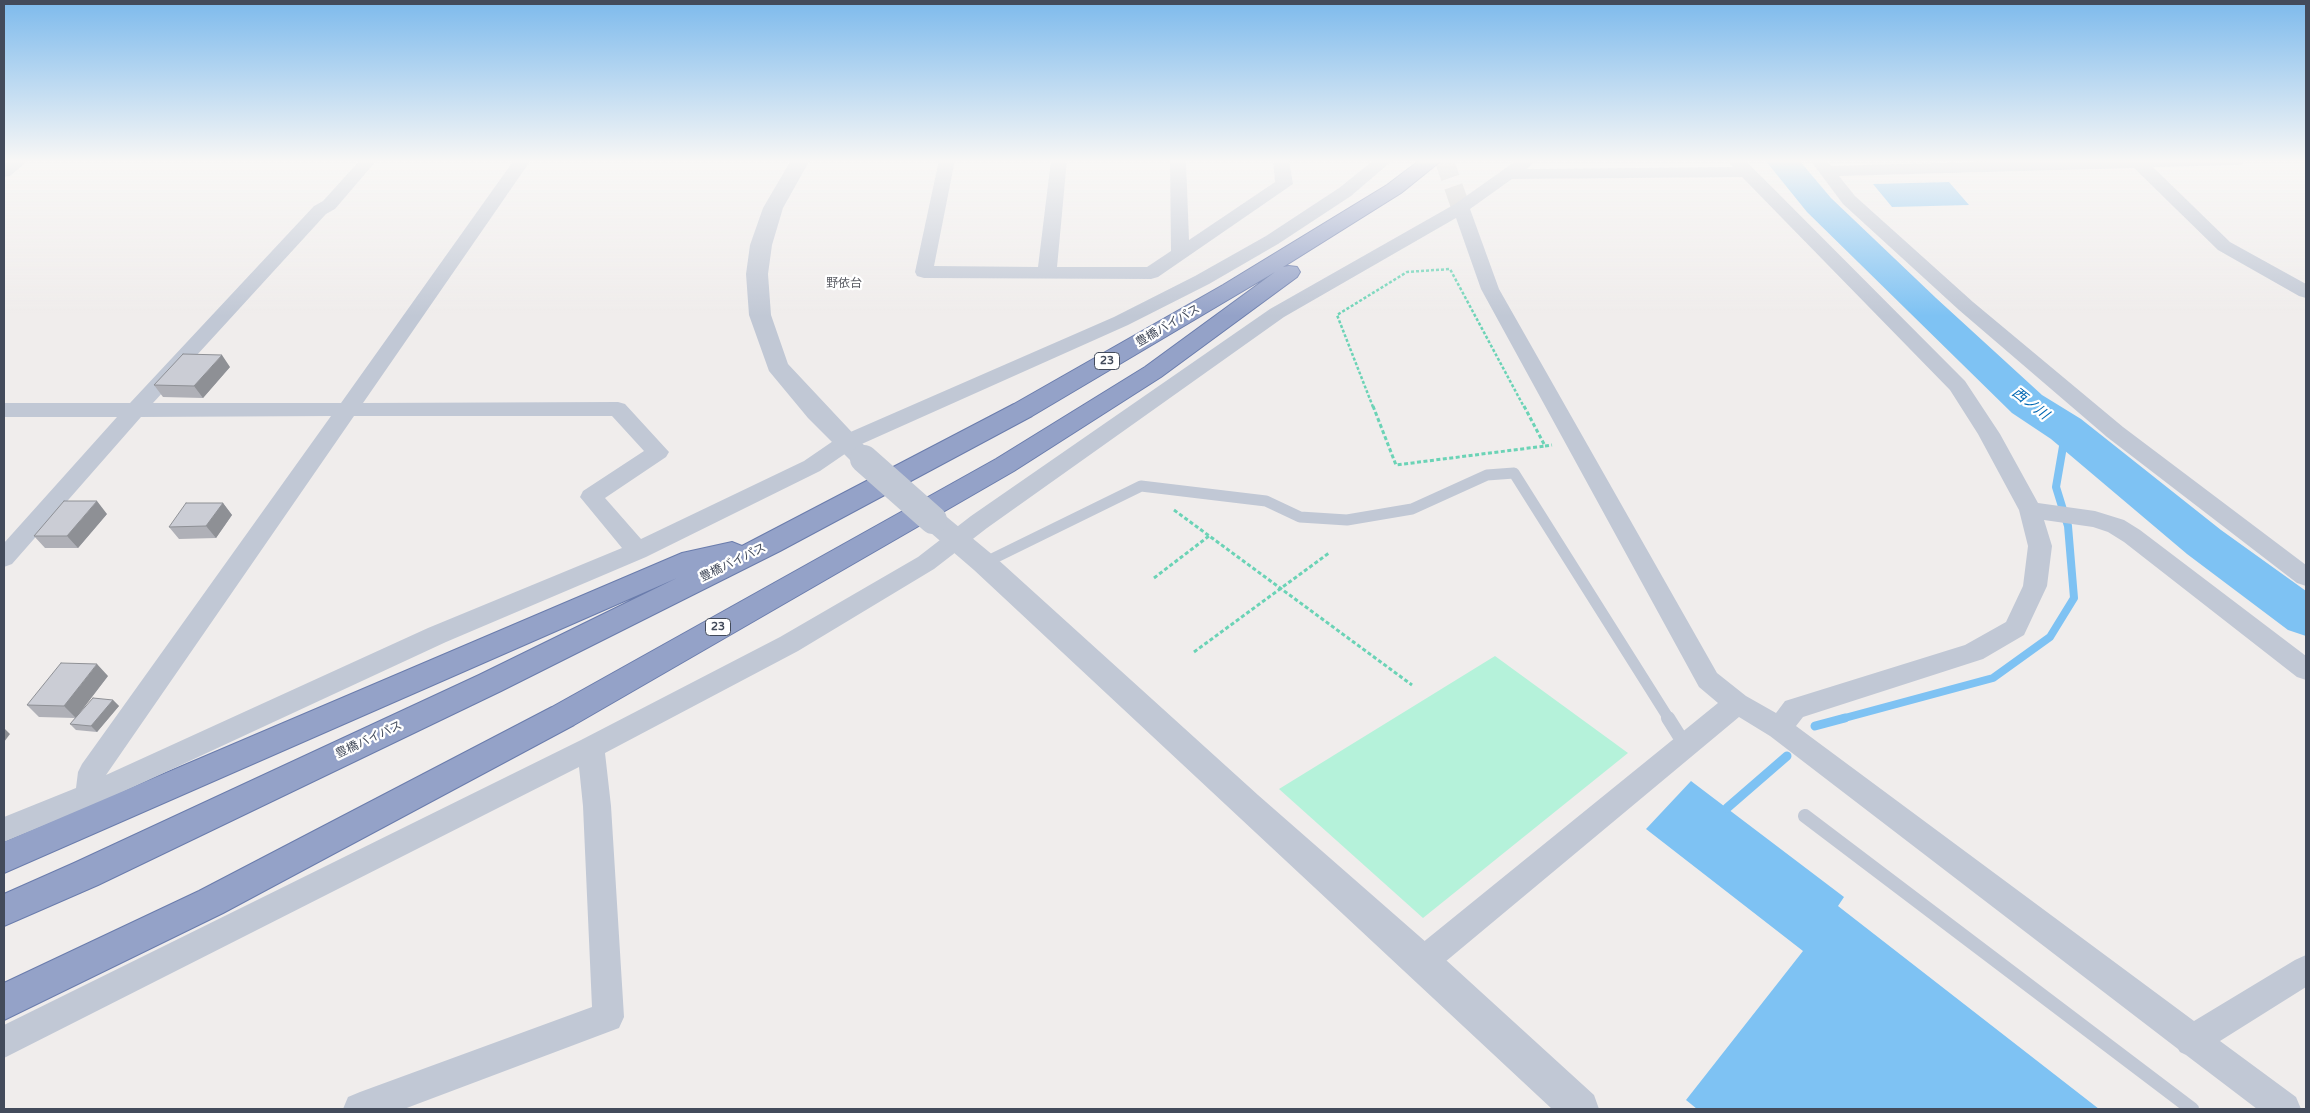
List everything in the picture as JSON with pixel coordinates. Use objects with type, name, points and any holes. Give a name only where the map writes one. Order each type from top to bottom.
[{"type":"highway","name":"豊橋バイパス","points":[[4,910],[490,683],[770,544],[1023,410],[1231,290],[1357,212]]},
{"type":"highway","name":"23","points":[[4,1002],[211,902],[563,716],[1005,465],[1153,372],[1252,300],[1365,212]]},
{"type":"highway","name":"23","points":[[4,858],[692,560],[770,544]]},
{"type":"street","points":[[4,558],[135,410],[318,212]]},
{"type":"street","points":[[89,795],[92,772],[348,411],[486,212]]},
{"type":"street","points":[[772,212],[761,244],[756,274],[760,315],[777,366],[817,412],[855,450],[984,563],[1246,805],[1422,962],[1580,1109]]},
{"type":"street","points":[[936,212],[924,272],[1151,273],[1242,212]]},
{"type":"street","points":[[1047,272],[1053,212]]},
{"type":"street","points":[[1179,212],[1180,254]]},
{"type":"street","points":[[4,830],[89,795],[437,636],[638,551],[812,466],[855,450],[1202,280],[1272,240],[1315,212]]},
{"type":"street","points":[[4,1042],[591,748],[789,644],[926,563],[944,529],[1277,313],[1454,212]]},
{"type":"street","points":[[1462,212],[1490,289],[1708,680],[1737,703],[1779,728],[2191,1041],[2284,1109]]},
{"type":"street","points":[[1779,728],[1794,709],[1974,652],[2015,628],[2035,586],[2040,546],[2030,510],[1989,434],[1958,386],[1786,212]]},
{"type":"street","points":[[1862,212],[1966,306],[2115,432],[2306,577]]},
{"type":"street","points":[[2189,212],[2224,246],[2306,292]]},
{"type":"street","points":[[4,410],[618,410],[658,452],[591,497],[638,551]]},
{"type":"street","points":[[2030,510],[2095,519],[2116,526],[2132,536],[2306,670]]},
{"type":"street","points":[[1422,962],[1737,703]]},
{"type":"street","points":[[360,1109],[608,1018],[597,806],[591,748]]},
{"type":"street","points":[[2191,1041],[2306,970]]},
{"type":"lane","points":[[984,563],[1141,486],[1266,500],[1300,516],[1347,520],[1412,509],[1487,476],[1514,473],[1685,745]]},
{"type":"lane","points":[[1804,816],[2192,1109]]},
{"type":"path","points":[[1545,446],[1450,269],[1407,272],[1337,315],[1396,465],[1545,446],[1575,442]]},
{"type":"path","points":[[1141,486],[1412,685]]},
{"type":"path","points":[[1154,578],[1209,536]]},
{"type":"path","points":[[1194,652],[1329,553]]},
{"type":"green space","points":[[1495,656],[1628,753],[1423,918],[1279,789]]},
{"type":"water","points":[[1691,781],[1844,897],[1838,906],[2099,1109],[1697,1109],[1686,1100],[1803,951],[1646,829]]},
{"type":"building","points":[[183,354],[222,355],[194,386],[154,385]]},
{"type":"building","points":[[64,501],[97,501],[67,536],[34,536]]},
{"type":"building","points":[[186,503],[223,503],[206,526],[169,527]]},
{"type":"building","points":[[61,663],[97,664],[64,706],[27,705]]},
{"type":"building","points":[[93,698],[113,700],[91,726],[70,724]]},
{"type":"waterway","name":"西ノ川","points":[[1826,212],[1922,306],[2027,404],[2066,429],[2204,542],[2306,617]]},
{"type":"waterway","points":[[1841,719],[1993,678],[2050,637],[2074,598],[2068,526],[2056,487],[2066,429]]},
{"type":"waterway","points":[[1815,726],[1845,718]]},
{"type":"waterway","points":[[1727,808],[1787,756]]},
{"type":"district","name":"野依台","points":[[844,284]]}]
